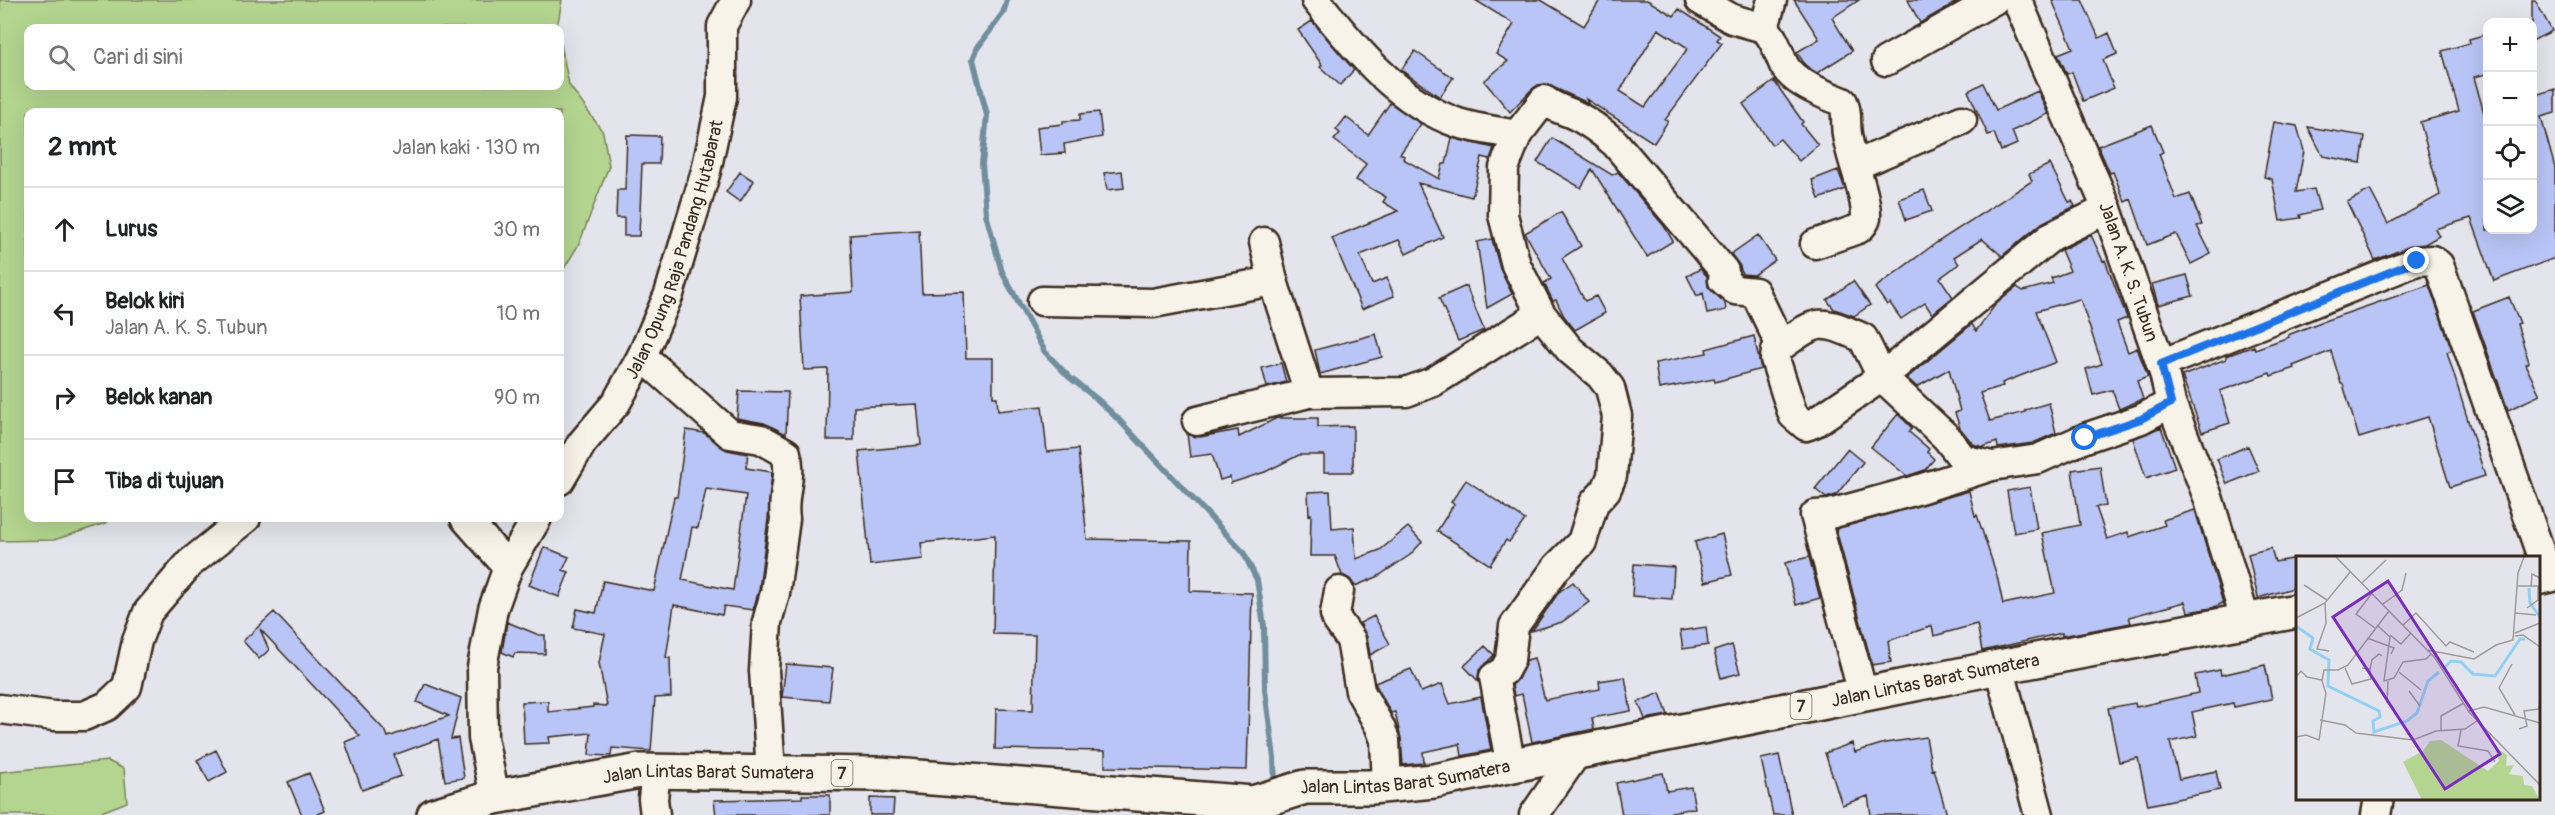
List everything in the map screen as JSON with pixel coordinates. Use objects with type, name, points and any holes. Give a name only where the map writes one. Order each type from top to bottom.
[{"type":"highway","name":"Jalan Lintas Barat Sumatera","points":[[434,815],[495,797],[640,771],[880,774],[1253,803],[1305,787],[1387,786],[1434,781],[1999,667],[2296,611]]},
{"type":"street","name":"Jalan Opung Raja Pandang Hutabarat","points":[[564,473],[582,443],[616,403],[642,356],[669,294],[706,171],[722,97],[722,26],[736,0]]},
{"type":"street","points":[[1317,0],[1355,50],[1422,107],[1459,124],[1517,135]]},
{"type":"street","points":[[1700,0],[1732,19],[1764,28],[1771,34],[1785,68],[1812,90],[1843,102],[1846,107],[1848,139],[1856,165],[1865,222],[1858,229],[1815,244]]},
{"type":"street","points":[[1764,28],[1772,0]]},
{"type":"street","points":[[1886,60],[1994,0]]},
{"type":"street","name":"Jalan A. K. S. Tubun","points":[[2017,0],[2107,209],[2161,364],[2171,403],[2208,497],[2245,620]]},
{"type":"street","points":[[1511,766],[1494,677],[1504,671],[1510,660],[1514,626],[1557,567],[1582,542],[1594,503],[1606,490],[1612,476],[1617,416],[1610,388],[1600,375],[1570,350],[1541,314],[1516,265],[1503,216],[1504,168],[1517,135],[1544,100],[1557,110],[1565,111],[1603,132],[1615,143],[1724,271],[1723,280],[1735,290],[1755,292],[1780,346]]},
{"type":"street","points":[[1856,165],[1962,120]]},
{"type":"street","points":[[1992,466],[1963,459],[1947,437],[1882,377],[1863,338],[1830,324],[1819,324],[1807,327],[1776,351],[1775,359],[1793,415],[1806,426],[1882,377],[2052,236],[2107,209]]},
{"type":"street","points":[[1264,242],[1273,281],[1308,393]]},
{"type":"street","points":[[2161,364],[2417,261],[2432,260],[2439,265],[2548,576]]},
{"type":"street","points":[[1042,301],[1153,303],[1273,281]]},
{"type":"street","points":[[1197,421],[1308,393],[1406,392],[1420,388],[1541,314]]},
{"type":"street","points":[[642,356],[730,434],[761,439],[786,453],[790,468],[783,508],[784,519],[775,593],[766,622],[764,671],[771,771]]},
{"type":"street","points":[[1863,694],[1815,515],[1830,514],[1910,492],[1992,466],[2038,459],[2085,438],[2141,419],[2171,403]]},
{"type":"street","points":[[0,709],[54,716],[84,716],[107,706],[127,687],[136,641],[148,612],[190,563],[241,522]]},
{"type":"street","points":[[469,522],[508,567]]},
{"type":"street","points":[[495,797],[483,738],[482,667],[493,609],[508,567],[535,522]]},
{"type":"street","points":[[1339,591],[1335,614],[1351,640],[1360,691],[1385,740],[1387,786]]},
{"type":"street","points":[[1999,667],[2039,815]]},
{"type":"street","points":[[1534,815],[1578,751]]},
{"type":"street","points":[[655,815],[653,799],[656,771]]},
{"type":"street","points":[[2376,815],[2379,800]]},
{"type":"green space","points":[[0,0],[562,0],[558,24],[24,24],[24,90],[564,90],[564,59],[569,85],[603,132],[609,166],[579,244],[564,268],[564,108],[24,108],[24,522],[107,522],[54,540],[0,541]]},
{"type":"green space","points":[[108,761],[124,769],[127,802],[94,815],[0,815],[0,772]]},
{"type":"building","points":[[1475,0],[1541,0],[1584,26],[1600,0],[1647,0],[1674,16],[1679,9],[1720,36],[1717,40],[1722,43],[1665,120],[1668,121],[1654,143],[1586,99],[1588,103],[1546,84],[1538,85],[1531,90],[1510,112],[1484,81],[1508,61],[1496,54],[1514,24]],"holes":[[[1658,29],[1688,48],[1645,107],[1620,91]]]},
{"type":"building","points":[[1794,0],[1859,0],[1832,18],[1852,51],[1817,73],[1805,65],[1797,52],[1819,39]]},
{"type":"building","points":[[1908,0],[1960,0],[1920,23]]},
{"type":"building","points":[[2052,0],[2082,0],[2099,38],[2109,33],[2117,54],[2103,60],[2114,88],[2083,101],[2072,72],[2067,74],[2058,54],[2073,48]]},
{"type":"building","points":[[2532,0],[2535,0],[2552,31],[2537,38],[2537,18],[2532,18]]},
{"type":"building","points":[[1312,21],[1354,70],[1340,85],[1320,67],[1322,65],[1298,30]]},
{"type":"building","points":[[2483,35],[2483,75],[2474,77],[2483,110],[2483,234],[2537,234],[2537,94],[2555,89],[2555,113],[2541,117],[2555,168],[2555,258],[2494,281],[2471,218],[2435,229],[2439,236],[2425,244],[2411,246],[2375,260],[2347,202],[2370,190],[2388,224],[2440,195],[2420,122],[2459,111],[2442,51],[2470,43],[2469,39]]},
{"type":"building","points":[[1415,51],[1453,78],[1440,97],[1401,70]]},
{"type":"building","points":[[1774,81],[1803,122],[1801,124],[1818,145],[1799,161],[1780,139],[1772,145],[1743,104]]},
{"type":"building","points":[[1983,83],[1996,110],[2038,91],[2048,114],[2012,131],[2017,144],[2001,151],[1994,133],[1988,135],[1968,91]]},
{"type":"building","points":[[1390,103],[1421,124],[1400,154],[1404,156],[1403,159],[1439,179],[1443,164],[1446,164],[1452,138],[1494,148],[1490,159],[1482,157],[1472,197],[1418,183],[1443,237],[1406,254],[1399,240],[1360,255],[1372,284],[1387,278],[1394,296],[1362,309],[1332,238],[1398,211],[1383,202],[1386,197],[1356,180],[1366,164],[1334,140],[1340,133],[1336,130],[1346,117],[1368,135]]},
{"type":"building","points":[[1099,112],[1102,137],[1064,144],[1065,153],[1040,155],[1037,127],[1080,120],[1080,114]]},
{"type":"building","points":[[2274,122],[2297,126],[2304,151],[2296,192],[2314,189],[2320,210],[2300,215],[2301,218],[2280,221],[2272,179],[2264,177]]},
{"type":"building","points":[[2152,125],[2163,152],[2159,154],[2176,199],[2190,194],[2202,225],[2197,226],[2211,254],[2191,264],[2176,234],[2147,245],[2131,199],[2125,202],[2113,172],[2110,173],[2098,146]]},
{"type":"building","points":[[2308,127],[2365,136],[2361,163],[2323,156]]},
{"type":"building","points":[[627,135],[660,136],[659,164],[642,164],[639,236],[624,236],[624,218],[616,218],[617,190],[625,190]]},
{"type":"building","points":[[1552,138],[1612,175],[1618,172],[1664,226],[1673,241],[1647,257],[1592,169],[1581,188],[1537,162]]},
{"type":"building","points":[[2050,164],[2069,202],[2072,201],[2075,206],[2042,223],[2002,256],[1982,239],[1954,257],[1959,264],[1940,278],[1953,297],[1932,314],[1925,303],[1901,319],[1890,303],[1887,305],[1875,288],[1936,243],[2032,181],[2029,174]]},
{"type":"building","points":[[1838,170],[1845,189],[1819,199],[1812,180]]},
{"type":"building","points":[[1122,171],[1124,188],[1107,190],[1104,173]]},
{"type":"building","points":[[740,172],[754,181],[740,202],[726,192]]},
{"type":"building","points":[[1924,190],[1932,211],[1906,220],[1899,199]]},
{"type":"building","points":[[1561,212],[1581,246],[1562,258],[1585,301],[1596,296],[1605,313],[1575,330],[1564,316],[1556,300],[1553,301],[1544,283],[1551,279],[1525,233]]},
{"type":"building","points":[[919,230],[922,293],[964,292],[966,358],[993,358],[993,397],[997,397],[998,411],[1042,406],[1047,452],[1078,449],[1087,539],[1191,541],[1190,591],[1252,593],[1247,770],[1105,767],[1105,751],[995,749],[996,709],[1033,710],[1035,635],[993,634],[995,535],[921,543],[923,559],[870,565],[859,451],[921,445],[917,404],[854,407],[854,440],[827,440],[828,369],[804,370],[800,296],[853,292],[850,235]]},
{"type":"building","points":[[1758,235],[1775,260],[1754,275],[1742,274],[1740,266],[1731,254]]},
{"type":"building","points":[[2091,235],[2103,261],[2105,260],[2127,318],[2117,322],[2128,352],[2137,348],[2148,377],[2137,381],[2143,399],[2119,409],[2112,390],[2093,395],[2086,369],[2102,364],[2080,299],[2036,311],[2056,362],[2002,383],[2003,386],[1980,393],[1990,421],[2049,403],[2056,433],[2033,443],[1998,448],[1997,442],[1983,447],[1973,444],[1960,428],[1955,413],[1960,411],[1949,369],[1917,387],[1907,378],[1972,324],[1976,331],[1995,305],[2017,287],[2023,291],[2053,283],[2051,278],[2070,271],[2061,250]]},
{"type":"building","points":[[1492,239],[1500,269],[1512,294],[1487,308],[1477,242]]},
{"type":"building","points":[[1700,269],[1707,276],[1708,287],[1725,303],[1726,310],[1707,314],[1703,293],[1697,296],[1687,276]]},
{"type":"building","points":[[2187,275],[2193,296],[2158,305],[2152,284]]},
{"type":"building","points":[[1853,281],[1870,305],[1854,316],[1834,309],[1827,300]]},
{"type":"building","points":[[2429,285],[2452,350],[2447,352],[2485,476],[2450,487],[2428,417],[2359,438],[2331,351],[2293,366],[2294,368],[2271,376],[2270,373],[2220,391],[2230,423],[2202,432],[2182,376],[2226,359],[2226,356],[2254,346],[2255,349],[2321,322]]},
{"type":"building","points":[[1466,286],[1484,330],[1458,341],[1439,298]]},
{"type":"building","points":[[2509,297],[2520,323],[2517,324],[2529,362],[2525,364],[2540,395],[2508,410],[2473,311]]},
{"type":"building","points":[[1376,334],[1382,357],[1320,374],[1315,350]]},
{"type":"building","points":[[1754,336],[1761,369],[1715,382],[1714,379],[1659,389],[1655,363],[1707,353],[1706,349]]},
{"type":"building","points":[[1281,363],[1286,382],[1267,387],[1262,368]]},
{"type":"building","points":[[739,391],[788,392],[786,434],[764,423],[737,418]]},
{"type":"building","points":[[1898,414],[1912,428],[1909,432],[1929,449],[1927,452],[1934,459],[1925,470],[1907,476],[1871,447]]},
{"type":"building","points":[[1277,418],[1318,418],[1318,427],[1353,426],[1353,472],[1324,472],[1324,455],[1299,455],[1265,472],[1231,483],[1230,477],[1220,480],[1212,454],[1190,457],[1187,434],[1200,437],[1238,430],[1239,437]]},
{"type":"building","points":[[2161,427],[2175,468],[2146,478],[2133,439]]},
{"type":"building","points":[[686,430],[704,433],[727,450],[748,454],[746,468],[772,472],[759,590],[753,610],[724,606],[722,615],[674,605],[666,658],[670,658],[671,697],[655,698],[651,751],[612,748],[611,756],[589,755],[591,733],[549,737],[550,743],[524,744],[522,702],[548,701],[548,712],[593,707],[593,705],[607,706],[599,663],[605,634],[573,628],[577,609],[596,613],[603,581],[654,591],[674,497],[677,497]],"holes":[[[706,489],[746,495],[733,590],[682,580],[692,527],[698,528]]]},
{"type":"building","points":[[2248,446],[2259,471],[2227,484],[2217,459]]},
{"type":"building","points":[[1847,449],[1863,462],[1836,495],[1826,498],[1815,489]]},
{"type":"building","points":[[2100,466],[2106,506],[2096,507],[2107,539],[2128,532],[2129,537],[2165,525],[2163,520],[2195,510],[2223,603],[2212,608],[2188,612],[2185,602],[2129,617],[2131,623],[2062,636],[2062,633],[1982,651],[1977,624],[1934,636],[1932,626],[1888,641],[1891,662],[1872,665],[1836,529],[1969,491],[1975,516],[1977,515],[1997,576],[2003,604],[2055,593],[2042,533],[2080,525],[2072,470]]},
{"type":"building","points":[[1466,480],[1525,520],[1509,542],[1506,540],[1490,565],[1437,531],[1454,504],[1451,502]]},
{"type":"building","points":[[2030,487],[2037,529],[2014,533],[2007,491]]},
{"type":"building","points":[[1330,491],[1332,529],[1354,527],[1356,559],[1380,550],[1408,527],[1422,542],[1410,555],[1377,577],[1355,586],[1350,579],[1342,575],[1335,556],[1310,556],[1311,514],[1309,515],[1308,492]]},
{"type":"building","points":[[1722,534],[1732,575],[1705,582],[1695,542]]},
{"type":"building","points":[[544,547],[569,557],[563,570],[569,572],[559,597],[529,585]]},
{"type":"building","points":[[2271,548],[2275,562],[2296,558],[2296,587],[2258,598],[2248,554]]},
{"type":"building","points":[[1809,557],[1820,598],[1796,605],[1785,563]]},
{"type":"building","points":[[1634,564],[1674,567],[1672,599],[1632,596]]},
{"type":"building","points":[[1573,582],[1589,602],[1562,622],[1532,631],[1559,592]]},
{"type":"building","points":[[274,612],[386,732],[388,737],[449,716],[417,702],[425,684],[461,698],[451,739],[458,738],[464,778],[445,781],[438,739],[394,755],[401,776],[362,790],[345,742],[360,736],[260,629],[269,650],[259,659],[243,641]]},
{"type":"building","points":[[1374,616],[1390,644],[1370,655],[1367,637],[1360,623]]},
{"type":"building","points":[[507,622],[539,635],[545,635],[545,654],[515,653],[513,657],[502,652]]},
{"type":"building","points":[[1706,627],[1708,645],[1683,649],[1680,631]]},
{"type":"building","points":[[1732,645],[1740,673],[1721,678],[1714,651]]},
{"type":"building","points":[[1485,646],[1494,655],[1479,670],[1478,681],[1464,666]]},
{"type":"building","points":[[1534,658],[1545,700],[1600,689],[1599,681],[1625,677],[1631,711],[1592,718],[1594,729],[1532,742],[1522,694],[1514,696],[1512,685],[1518,679],[1527,660]]},
{"type":"building","points":[[786,664],[833,668],[829,701],[782,697]]},
{"type":"building","points":[[2265,665],[2272,699],[2234,707],[2233,703],[2192,712],[2197,736],[2170,742],[2179,779],[2216,771],[2220,790],[2148,805],[2138,758],[2119,762],[2108,708],[2135,703],[2136,707],[2198,693],[2195,675],[2220,670],[2221,675]]},
{"type":"building","points":[[1411,669],[1421,692],[1442,684],[1450,704],[1481,697],[1491,750],[1462,756],[1460,744],[1423,752],[1424,763],[1403,765],[1401,739],[1395,712],[1391,713],[1375,683]]},
{"type":"building","points":[[1660,693],[1668,715],[1645,719],[1638,702]]},
{"type":"building","points":[[1926,737],[1932,770],[1934,769],[1947,815],[1871,815],[1868,796],[1842,805],[1825,753],[1852,743],[1855,752],[1885,743]]},
{"type":"building","points":[[216,750],[227,772],[209,782],[197,760]]},
{"type":"building","points":[[1779,755],[1792,815],[1773,815],[1761,759]]},
{"type":"building","points":[[309,773],[325,811],[316,815],[302,815],[288,782]]},
{"type":"building","points":[[1663,773],[1667,791],[1691,787],[1695,808],[1671,812],[1672,815],[1622,815],[1616,783]]},
{"type":"building","points":[[802,795],[830,795],[830,815],[716,815],[714,800],[802,798]]},
{"type":"building","points":[[870,798],[894,799],[893,815],[870,815]]},
{"type":"waterway","points":[[1007,0],[1003,13],[978,47],[973,59],[987,115],[982,164],[986,214],[1002,272],[1045,352],[1069,377],[1119,420],[1243,552],[1257,580],[1264,626],[1265,690],[1274,758],[1275,787]]},
{"type":"route","points":[[2085,438],[2141,419],[2171,403],[2161,364],[2417,261]]}]
